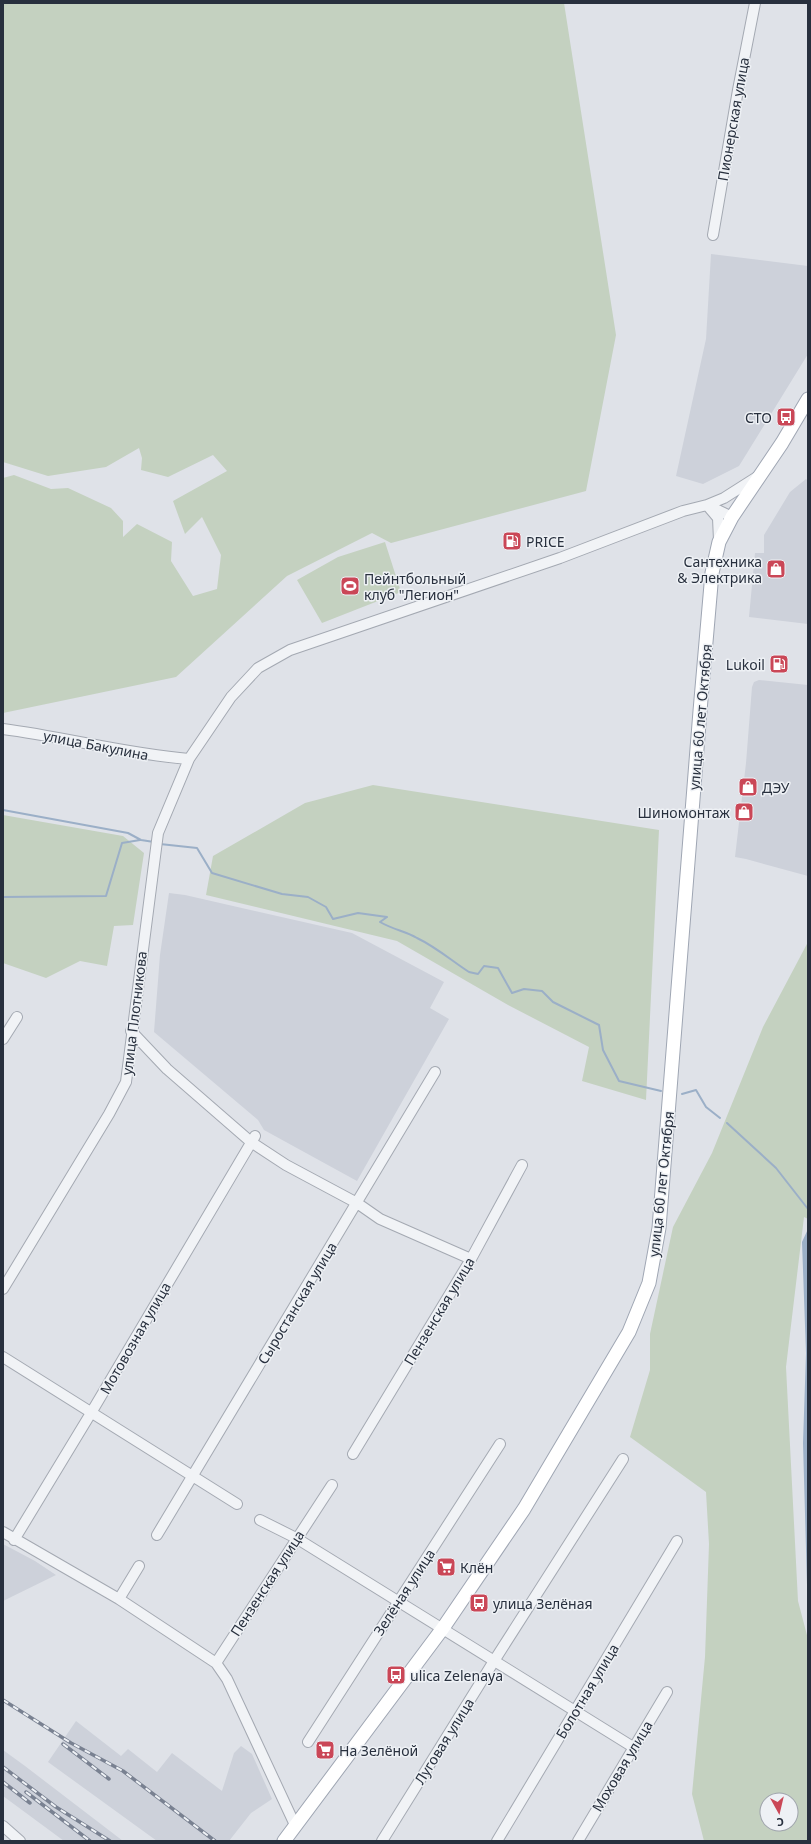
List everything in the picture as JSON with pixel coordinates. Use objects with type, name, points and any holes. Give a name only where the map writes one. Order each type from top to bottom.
[{"type":"main road","name":"улица 60 лет Октября","points":[[284,1841],[443,1628],[536,1488],[629,1332],[649,1283],[659,1228],[712,573],[719,542],[732,516],[782,443],[808,399]]},
{"type":"street","name":"Пионерская улица","points":[[713,235],[738,90],[755,3]]},
{"type":"street","points":[[189,759],[231,697],[258,668],[290,650],[554,561],[683,512],[707,505],[724,498],[761,474]]},
{"type":"street","points":[[707,505],[732,516]]},
{"type":"street","points":[[707,505],[718,518],[719,542]]},
{"type":"street","name":"улица Бакулина","points":[[3,729],[155,757],[189,759]]},
{"type":"street","name":"улица Плотникова","points":[[3,1288],[109,1114],[126,1082],[131,1031],[158,833],[189,759]]},
{"type":"street","points":[[3,1039],[17,1017]]},
{"type":"street","points":[[131,1031],[167,1068],[286,1165],[357,1204],[380,1219],[471,1259]]},
{"type":"street","name":"Сыростанская улица","points":[[157,1534],[357,1204],[435,1072]]},
{"type":"street","name":"Мотовозная улица","points":[[14,1540],[253,1139]]},
{"type":"street","name":"Пензенская улица","points":[[352,1454],[471,1259],[522,1165]]},
{"type":"street","points":[[3,1357],[237,1504]]},
{"type":"street","name":"Зелёная улица","points":[[308,1742],[398,1600],[500,1444]]},
{"type":"street","name":"Луговая улица","points":[[382,1841],[494,1660],[623,1459]]},
{"type":"street","name":"Пензенская улица","points":[[216,1663],[332,1484]]},
{"type":"street","points":[[260,1520],[296,1538],[398,1600],[633,1747]]},
{"type":"street","points":[[3,1532],[14,1540],[119,1598],[216,1663],[226,1679],[295,1825]]},
{"type":"street","name":"Болотная улица","points":[[497,1841],[676,1541]]},
{"type":"street","points":[[119,1598],[138,1566]]},
{"type":"street","name":"Моховая улица","points":[[578,1841],[667,1692]]},
{"type":"street","points":[[3,1826],[20,1841]]},
{"type":"shaded area","points":[[711,254],[808,266],[808,354],[739,466],[703,484],[676,476],[706,339]]},
{"type":"shaded area","points":[[806,479],[808,481],[808,624],[749,617],[755,553],[764,553],[764,535],[790,492]]},
{"type":"shaded area","points":[[759,680],[808,685],[808,876],[735,857],[746,763],[752,687],[754,682]]},
{"type":"shaded area","points":[[169,893],[185,895],[352,933],[444,982],[430,1008],[449,1019],[357,1181],[264,1130],[258,1120],[154,1032],[160,955]]},
{"type":"shaded area","points":[[3,1544],[35,1561],[56,1575],[3,1601]]},
{"type":"shaded area","points":[[76,1721],[121,1756],[128,1749],[157,1772],[172,1753],[222,1791],[234,1753],[241,1746],[252,1754],[272,1799],[251,1813],[229,1841],[157,1841],[48,1762]]},
{"type":"shaded area","points":[[3,1750],[123,1841],[64,1841],[3,1796]]},
{"type":"green space","points":[[3,3],[564,3],[616,335],[586,491],[391,543],[372,533],[287,576],[176,677],[3,713],[3,478],[14,475],[51,489],[68,488],[111,508],[123,521],[123,537],[137,524],[172,542],[171,561],[193,596],[217,589],[221,555],[202,517],[185,534],[173,501],[227,471],[213,455],[168,477],[141,470],[142,458],[139,448],[106,467],[48,476],[3,462]]},
{"type":"green space","name":"Пейнтбольный клуб \"Легион\"","points":[[385,542],[401,592],[322,623],[297,580],[338,557]]},
{"type":"green space","points":[[373,785],[659,830],[646,1100],[582,1081],[589,1047],[508,1005],[397,941],[206,895],[213,856],[305,803]]},
{"type":"green space","points":[[3,815],[123,836],[144,853],[133,925],[114,926],[107,966],[80,961],[46,978],[3,963]]},
{"type":"green space","points":[[808,942],[808,1219],[804,1217],[786,1367],[798,1601],[808,1639],[808,1841],[704,1841],[692,1794],[705,1657],[709,1544],[706,1492],[630,1437],[650,1370],[650,1334],[673,1227],[712,1153],[763,1027]]},
{"type":"water","points":[[808,1229],[808,1620],[803,1443],[806,1353],[802,1242]]},
{"type":"waterway","points":[[3,810],[128,833],[141,840],[154,842]]},
{"type":"waterway","points":[[3,897],[106,896],[122,843],[140,840]]},
{"type":"waterway","points":[[160,844],[197,848],[212,873],[282,894],[308,897],[326,907],[333,919],[358,913],[387,917],[380,922],[424,942],[469,972],[478,974],[484,966],[498,968],[512,993],[524,989],[542,991],[553,1002],[599,1025],[603,1050],[619,1081],[661,1091]]},
{"type":"waterway","points":[[682,1094],[696,1090],[706,1107],[720,1118]]},
{"type":"waterway","points":[[727,1123],[776,1168],[808,1209]]},
{"type":"railway","points":[[3,1700],[71,1743],[123,1771],[215,1841]]},
{"type":"railway","points":[[63,1744],[109,1779]]},
{"type":"railway","points":[[3,1767],[56,1807],[110,1841]]},
{"type":"railway","points":[[3,1782],[30,1803]]},
{"type":"railway","points":[[26,1792],[90,1841]]},
{"type":"place","name":"СТО","points":[[786,417]]},
{"type":"place","name":"PRICE","points":[[512,541]]},
{"type":"place","name":"Сантехника & Электрика","points":[[776,569]]},
{"type":"place","name":"Пейнтбольный клуб \"Легион\"","points":[[350,586]]},
{"type":"place","name":"Lukoil","points":[[779,664]]},
{"type":"place","name":"ДЭУ","points":[[748,787]]},
{"type":"place","name":"Шиномонтаж","points":[[744,812]]},
{"type":"place","name":"Клён","points":[[446,1567]]},
{"type":"place","name":"улица Зелёная","points":[[479,1603]]},
{"type":"place","name":"ulica Zelenaya","points":[[396,1675]]},
{"type":"place","name":"На Зелёной","points":[[325,1750]]}]
